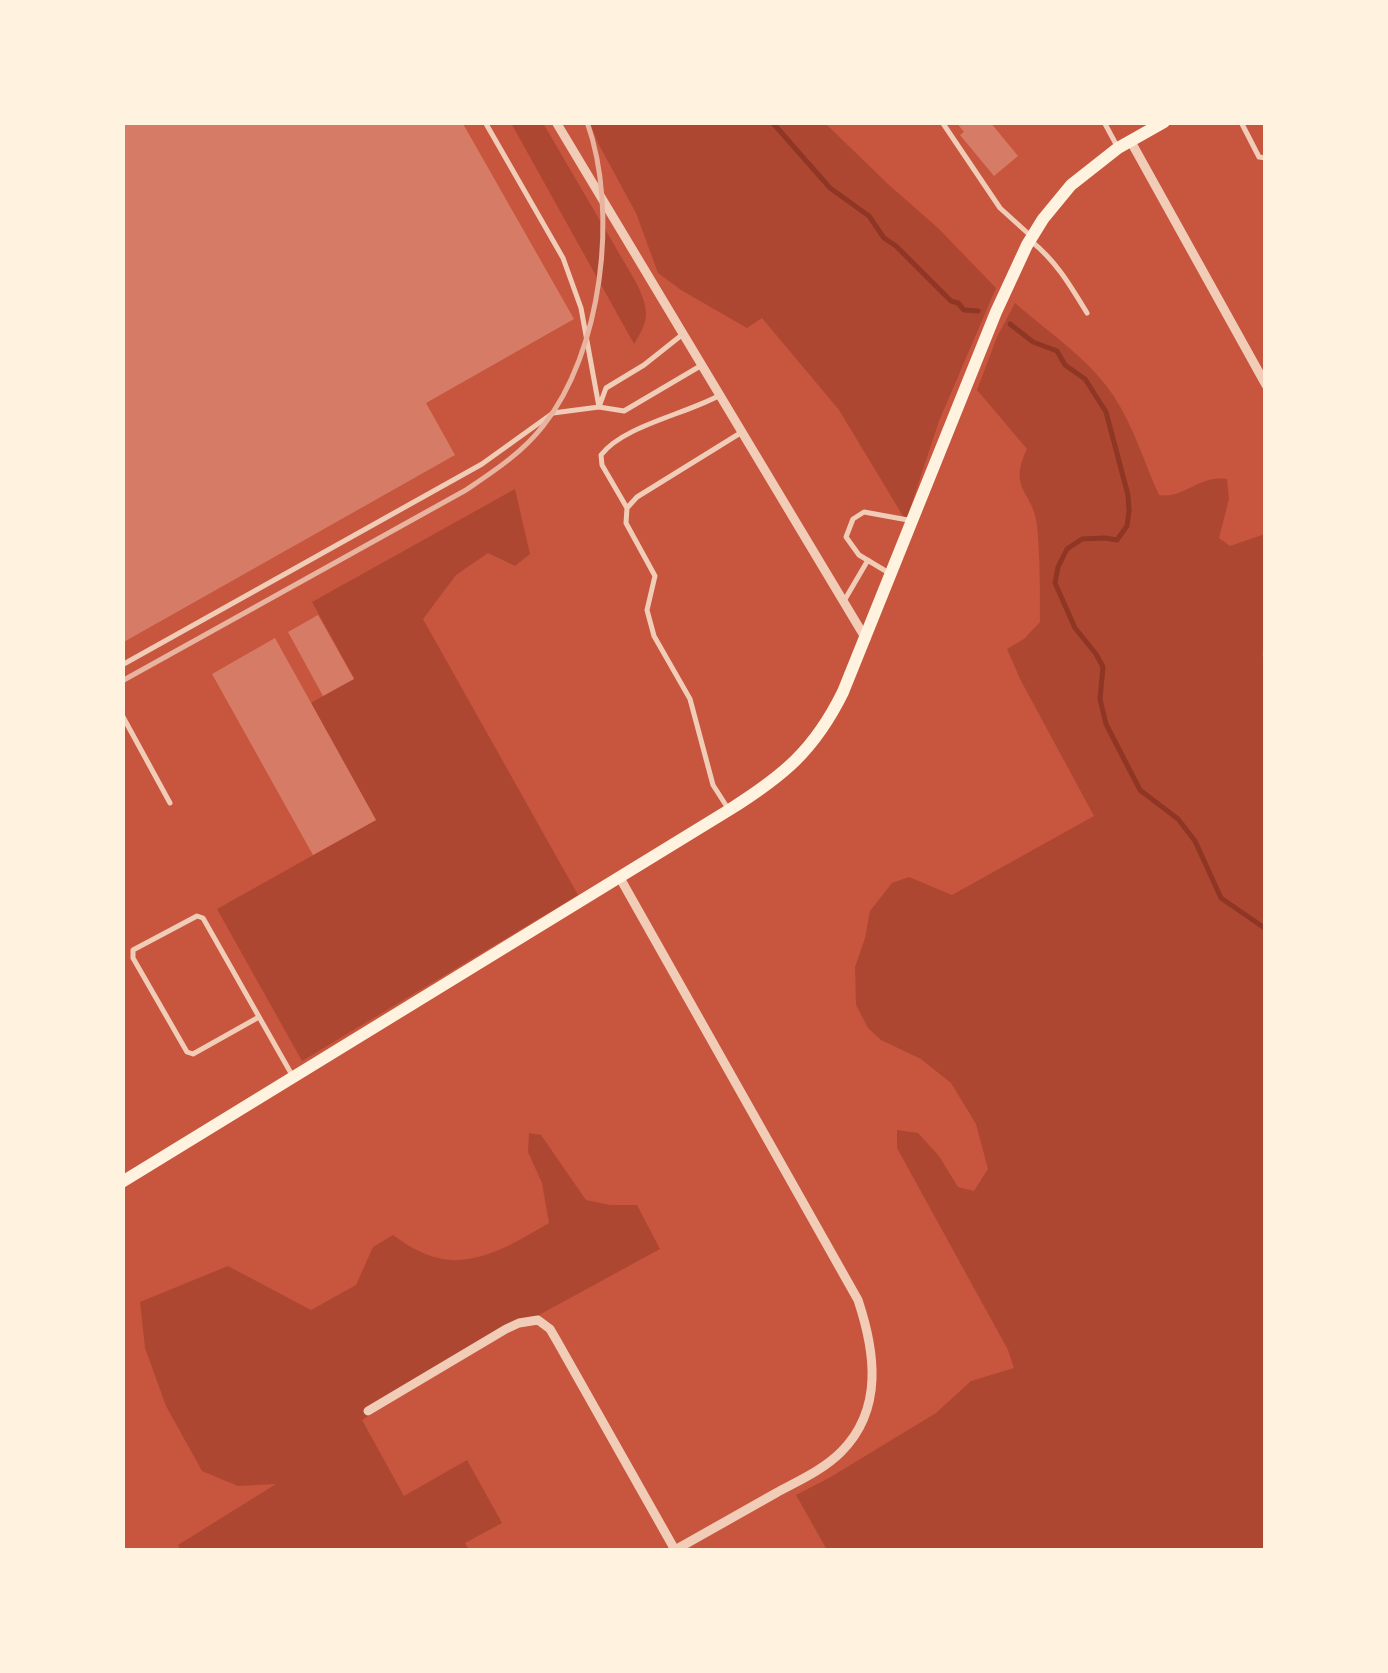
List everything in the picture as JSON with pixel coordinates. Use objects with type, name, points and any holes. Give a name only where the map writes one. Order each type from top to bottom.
[{"type":"main road","points":[[122,1182],[729,810],[810,747],[832,714],[866,638],[996,312],[1031,239],[1071,185],[1124,144],[1164,122]]},
{"type":"street","points":[[556,122],[866,638]]},
{"type":"street","points":[[1124,144],[1266,385]]},
{"type":"street","points":[[368,1411],[506,1328],[538,1320],[550,1329],[675,1550],[816,1471],[840,1453],[860,1426],[872,1393],[874,1371],[870,1334],[858,1300],[620,878]]},
{"type":"lane","points":[[486,122],[563,258],[581,308],[599,407]]},
{"type":"lane","points":[[942,122],[1000,208],[1064,274],[1087,313]]},
{"type":"lane","points":[[1104,122],[1124,144]]},
{"type":"lane","points":[[1241,122],[1260,158],[1266,158]]},
{"type":"lane","points":[[599,407],[606,388],[683,334]]},
{"type":"lane","points":[[122,666],[482,464],[553,412],[599,407],[624,411],[702,365]]},
{"type":"lane","points":[[720,395],[646,426],[607,447],[601,455],[602,465],[627,508],[626,523],[655,576],[647,610],[654,636],[690,699],[713,784],[729,810]]},
{"type":"lane","points":[[627,508],[637,497],[742,432]]},
{"type":"lane","points":[[892,574],[859,555],[846,537],[853,519],[864,512],[913,521]]},
{"type":"lane","points":[[844,602],[868,560]]},
{"type":"lane","points":[[122,715],[170,803]]},
{"type":"lane","points":[[259,1017],[193,1054],[187,1052],[132,958],[133,950],[197,916],[203,918],[259,1017],[293,1078]]},
{"type":"shaded area","points":[[511,123],[543,123],[637,284],[646,315],[634,344]]},
{"type":"shaded area","points":[[590,123],[825,123],[996,288],[939,421],[906,521],[839,410],[762,318],[747,328],[658,273],[636,213]]},
{"type":"shaded area","points":[[1015,303],[1080,357],[1113,395],[1159,495],[1177,494],[1208,480],[1227,479],[1229,499],[1219,538],[1230,546],[1265,534],[1265,1550],[827,1550],[796,1495],[936,1413],[971,1381],[1014,1368],[1008,1350],[897,1148],[897,1130],[918,1133],[939,1156],[958,1187],[974,1191],[988,1169],[976,1124],[951,1083],[921,1059],[881,1040],[868,1028],[856,1005],[855,967],[870,911],[892,883],[909,877],[952,895],[1094,816],[1007,649],[1024,639],[1040,622],[1037,525],[1021,482],[1027,449],[977,390]]},
{"type":"shaded area","points":[[515,489],[530,554],[515,566],[488,553],[456,575],[423,619],[578,895],[302,1061],[217,909],[376,820],[311,703],[354,678],[312,602]]},
{"type":"shaded area","points":[[529,1133],[541,1135],[586,1200],[637,1205],[660,1249],[506,1333],[362,1420],[404,1496],[467,1460],[502,1523],[465,1543],[469,1550],[181,1550],[178,1545],[276,1484],[238,1486],[202,1471],[166,1406],[145,1348],[140,1302],[228,1266],[311,1310],[356,1285],[373,1247],[393,1235],[438,1258],[471,1259],[503,1248],[549,1223],[542,1183],[528,1152]]},
{"type":"building","points":[[122,122],[462,122],[574,319],[426,403],[455,455],[122,643]]},
{"type":"building","points":[[956,122],[990,122],[1018,156],[994,176],[960,135],[964,132]]},
{"type":"building","points":[[318,615],[354,679],[323,696],[288,632]]},
{"type":"building","points":[[275,638],[376,820],[313,855],[212,674]]},
{"type":"waterway","points":[[772,122],[830,188],[869,216],[884,238],[951,301],[964,310],[978,311]]},
{"type":"waterway","points":[[1010,324],[1033,342],[1057,351],[1065,365],[1085,379],[1106,412],[1128,495],[1127,526],[1117,540],[1082,539],[1067,549],[1055,583],[1075,628],[1103,667],[1100,699],[1106,724],[1140,790],[1178,819],[1195,841],[1221,898],[1266,929]]},
{"type":"railway","points":[[122,681],[466,490],[535,436],[563,395],[579,360],[599,280],[602,197],[587,122]]}]
